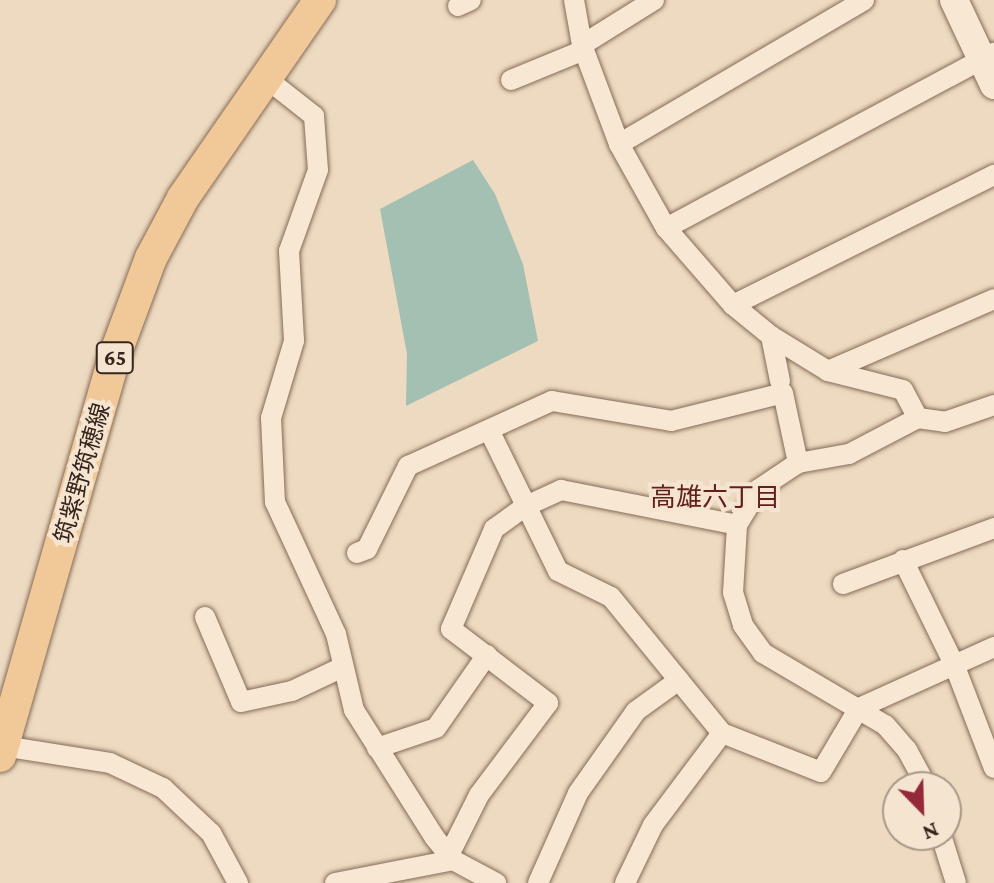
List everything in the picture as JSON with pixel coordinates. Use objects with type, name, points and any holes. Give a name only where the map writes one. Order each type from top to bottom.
[{"type":"main road","name":"筑紫野筑穂線","points":[[2,751],[131,306],[183,198],[320,0]]},
{"type":"street","points":[[574,0],[583,48],[619,144],[666,228],[733,305],[771,336],[828,371],[903,390],[918,418]]},
{"type":"street","points":[[511,80],[583,48],[654,0]]},
{"type":"street","points":[[619,144],[864,0]]},
{"type":"street","points":[[954,0],[988,55],[994,85]]},
{"type":"street","points":[[666,228],[988,55]]},
{"type":"street","points":[[267,79],[314,116],[318,170],[289,251],[294,341],[271,418],[275,502],[336,634],[354,710],[451,858],[496,883]]},
{"type":"street","points":[[733,305],[994,175]]},
{"type":"street","points":[[828,371],[994,299]]},
{"type":"street","points":[[771,336],[780,381]]},
{"type":"street","points":[[357,553],[367,549],[408,466],[552,401],[671,421],[783,393],[798,463]]},
{"type":"street","points":[[917,771],[891,731],[859,708],[763,653],[743,625],[732,580],[737,525],[759,489],[798,463],[849,454],[918,418],[945,422],[994,405]]},
{"type":"street","points":[[489,430],[524,507],[558,571],[611,597],[722,733],[821,772],[859,708],[994,647]]},
{"type":"street","points":[[451,858],[479,795],[548,703],[451,629],[494,529],[524,507],[561,490],[737,525]]},
{"type":"street","points":[[843,584],[994,528]]},
{"type":"street","points":[[903,560],[954,664],[994,768]]},
{"type":"street","points":[[205,617],[241,702],[292,691],[343,667]]},
{"type":"street","points":[[377,748],[436,728],[487,655]]},
{"type":"street","points":[[538,883],[578,793],[636,711],[679,680]]},
{"type":"street","points":[[625,883],[653,825],[722,733]]},
{"type":"street","points":[[2,751],[110,763],[163,788],[211,833],[238,883]]},
{"type":"street","points":[[946,851],[956,883]]},
{"type":"street","points":[[335,883],[365,880],[451,858]]},
{"type":"shaded area","points":[[473,160],[495,194],[523,264],[538,341],[406,406],[407,354],[380,209]]},
{"type":"district","name":"高雄六丁目","points":[[715,498]]}]
